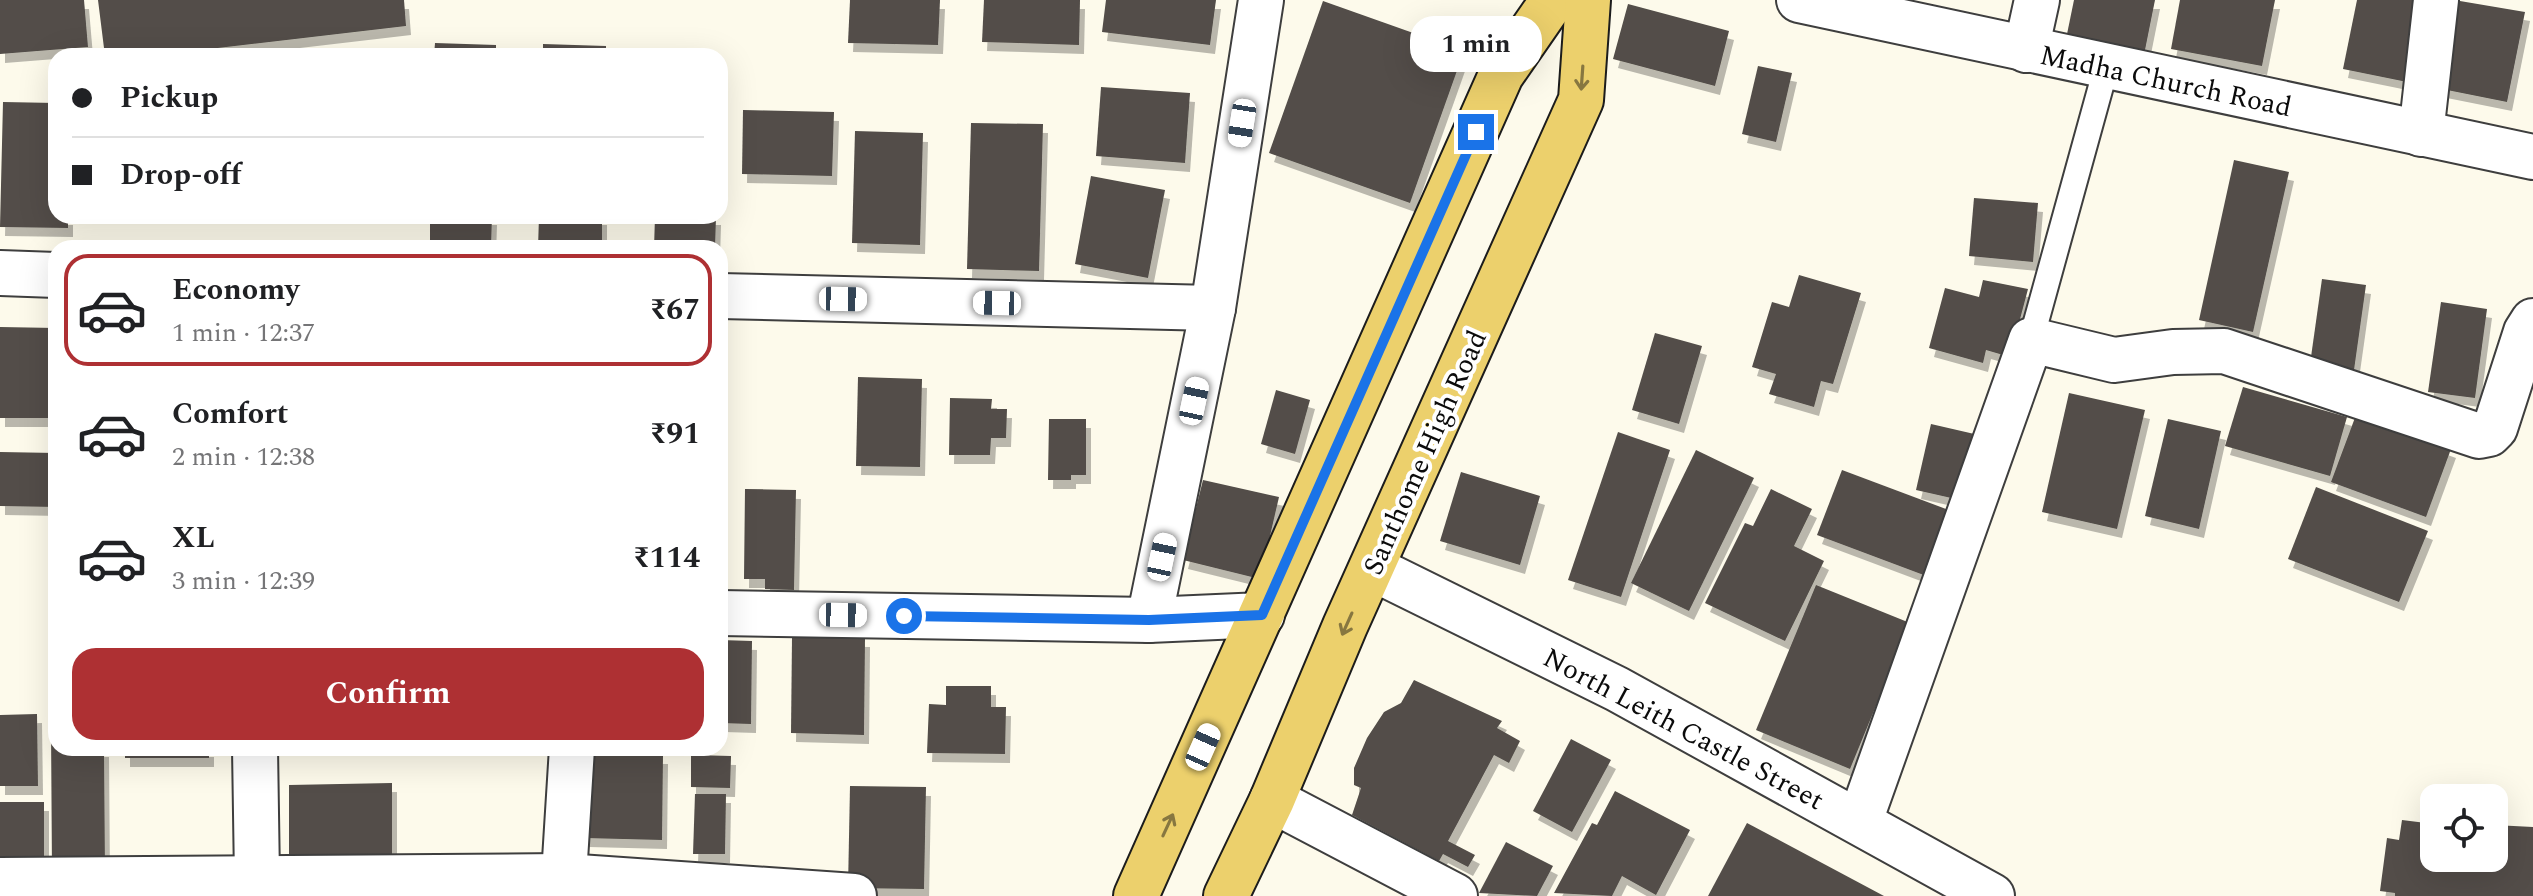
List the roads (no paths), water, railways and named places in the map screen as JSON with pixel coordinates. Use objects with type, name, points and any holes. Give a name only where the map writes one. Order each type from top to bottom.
[{"type":"main road","points":[[1136,896],[1501,75],[1553,0]]},
{"type":"main road","name":"Santhome High Road","points":[[1226,896],[1272,800],[1581,100],[1588,0]]},
{"type":"street","points":[[1149,620],[1213,308],[1261,0]]},
{"type":"street","name":"Madha Church Road","points":[[1799,0],[2533,157]]},
{"type":"street","points":[[2026,50],[2037,0]]},
{"type":"street","points":[[2421,134],[2436,0]]},
{"type":"street","points":[[0,273],[48,275]]},
{"type":"street","points":[[728,296],[1213,308]]},
{"type":"street","points":[[1860,821],[2031,340],[2114,360],[2173,352],[2224,351],[2479,436],[2489,434],[2495,428],[2526,332],[2533,321]]},
{"type":"street","name":"North Leith Castle Street","points":[[1372,568],[1617,689],[1992,896]]},
{"type":"street","points":[[728,613],[1149,620],[1262,615]]},
{"type":"street","points":[[255,756],[257,878]]},
{"type":"street","points":[[564,876],[572,756]]},
{"type":"street","points":[[1272,800],[1455,896]]},
{"type":"street","points":[[0,880],[257,878],[509,886],[564,876],[854,896]]},
{"type":"lane","points":[[2031,340],[2106,68]]}]
